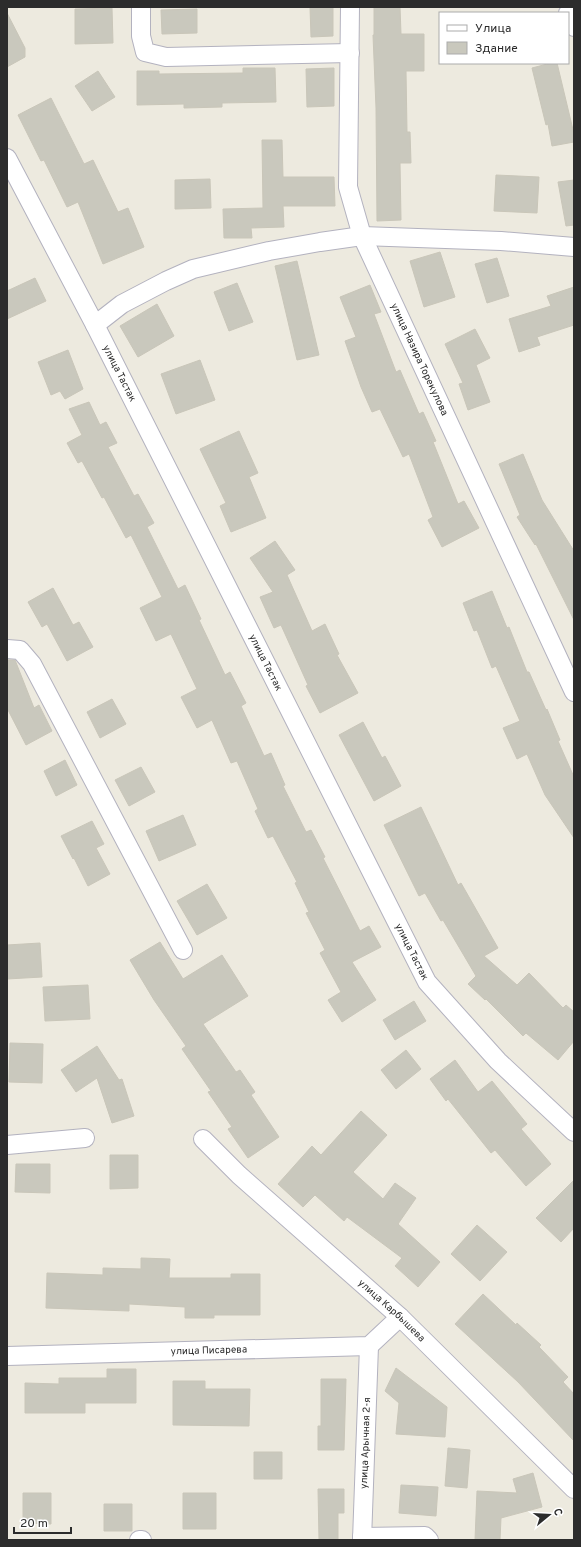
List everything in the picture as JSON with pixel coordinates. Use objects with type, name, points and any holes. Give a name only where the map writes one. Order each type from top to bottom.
[{"type":"street","points":[[141,7],[141,36],[145,52],[166,57],[350,53]]},
{"type":"street","name":"улица Назира Торекулова","points":[[350,7],[348,187],[362,236],[574,692]]},
{"type":"street","points":[[569,15],[574,27]]},
{"type":"street","name":"улица Тастак","points":[[7,158],[95,325],[427,982],[498,1061],[574,1132]]},
{"type":"street","points":[[95,325],[122,304],[193,269],[269,251],[362,236],[501,241],[574,247]]},
{"type":"street","points":[[7,649],[20,650],[32,664],[182,950]]},
{"type":"street","points":[[7,1145],[85,1138]]},
{"type":"street","name":"улица Карбышева","points":[[202,1139],[239,1175],[400,1317],[574,1489]]},
{"type":"street","points":[[369,1346],[400,1317]]},
{"type":"street","name":"улица Писарева","points":[[7,1356],[369,1346]]},
{"type":"street","name":"улица Арычная 2-я","points":[[362,1538],[369,1346]]},
{"type":"street","points":[[362,1538],[425,1536],[429,1540]]},
{"type":"building","points":[[310,7],[333,7],[333,36],[311,37]]},
{"type":"building","points":[[374,7],[400,7],[401,34],[424,34],[424,71],[406,71],[407,132],[410,132],[411,163],[400,163],[401,220],[377,221],[376,108],[373,35]]},
{"type":"building","points":[[112,8],[113,43],[75,44],[75,9]]},
{"type":"building","points":[[197,9],[197,33],[162,34],[161,10]]},
{"type":"building","points":[[7,13],[25,48],[25,57],[7,67]]},
{"type":"building","points":[[547,64],[557,64],[574,134],[574,142],[552,146],[548,124],[546,125],[532,68]]},
{"type":"building","points":[[243,68],[275,68],[276,102],[222,103],[222,107],[184,108],[184,104],[137,105],[137,71],[159,71],[159,74],[243,73]]},
{"type":"building","points":[[334,68],[334,106],[307,107],[306,69]]},
{"type":"building","points":[[98,71],[115,97],[92,111],[75,86]]},
{"type":"building","points":[[51,98],[84,164],[93,160],[118,212],[128,208],[144,247],[103,264],[78,202],[67,207],[44,160],[41,161],[18,115]]},
{"type":"building","points":[[262,140],[282,140],[283,177],[334,177],[335,206],[283,206],[284,227],[251,228],[252,238],[224,238],[223,209],[263,208]]},
{"type":"building","points":[[496,175],[539,177],[537,213],[494,211]]},
{"type":"building","points":[[210,179],[211,208],[175,209],[175,180]]},
{"type":"building","points":[[574,180],[574,225],[566,226],[558,182]]},
{"type":"building","points":[[440,252],[455,297],[424,307],[410,261]]},
{"type":"building","points":[[497,258],[509,296],[487,303],[475,264]]},
{"type":"building","points":[[297,261],[319,355],[297,360],[275,266]]},
{"type":"building","points":[[35,278],[46,301],[7,319],[7,291]]},
{"type":"building","points":[[237,283],[253,322],[229,331],[214,292]]},
{"type":"building","points":[[370,285],[381,312],[374,314],[396,372],[400,370],[419,414],[423,412],[436,441],[433,442],[458,504],[464,501],[479,528],[442,547],[428,520],[433,517],[409,454],[403,457],[380,409],[372,412],[361,387],[345,341],[356,337],[340,297]]},
{"type":"building","points":[[574,287],[574,325],[537,337],[540,345],[519,352],[509,319],[551,306],[547,296]]},
{"type":"building","points":[[157,304],[174,336],[138,357],[120,326]]},
{"type":"building","points":[[475,329],[490,358],[476,365],[490,402],[468,410],[459,384],[463,383],[445,344]]},
{"type":"building","points":[[68,350],[83,389],[65,399],[60,391],[51,395],[38,362]]},
{"type":"building","points":[[200,360],[215,400],[176,414],[161,374]]},
{"type":"building","points":[[89,402],[100,425],[106,422],[117,443],[108,447],[134,496],[138,494],[154,523],[147,527],[178,589],[185,585],[201,619],[199,620],[225,675],[230,672],[246,703],[241,706],[264,756],[271,753],[285,785],[283,786],[306,832],[311,830],[325,857],[323,858],[360,931],[369,926],[381,947],[352,962],[376,1000],[342,1022],[328,1000],[341,992],[320,953],[325,950],[306,913],[309,912],[295,883],[297,882],[273,836],[268,838],[255,811],[258,809],[237,761],[231,763],[212,720],[197,728],[181,697],[197,689],[171,634],[156,641],[140,608],[162,597],[131,535],[126,538],[104,497],[102,498],[82,461],[78,463],[67,443],[82,435],[69,409]]},
{"type":"building","points":[[239,431],[258,473],[249,477],[266,518],[231,532],[220,506],[226,503],[200,449]]},
{"type":"building","points":[[523,454],[542,500],[574,551],[574,620],[536,544],[535,545],[517,517],[520,515],[499,464]]},
{"type":"building","points":[[275,541],[295,570],[287,575],[312,631],[325,624],[339,654],[337,655],[358,693],[320,713],[306,686],[308,685],[281,625],[274,628],[260,597],[273,592],[250,558]]},
{"type":"building","points":[[53,588],[73,625],[79,622],[93,647],[67,661],[47,624],[42,627],[28,602]]},
{"type":"building","points":[[492,591],[507,628],[509,627],[527,672],[529,672],[546,710],[547,709],[560,740],[558,741],[574,777],[574,838],[545,795],[527,754],[517,759],[503,728],[520,721],[496,666],[492,668],[477,630],[474,631],[463,603]]},
{"type":"building","points":[[7,660],[15,660],[34,708],[39,705],[52,731],[26,745],[7,708]]},
{"type":"building","points":[[112,699],[126,724],[100,738],[87,712]]},
{"type":"building","points":[[363,722],[382,758],[385,756],[401,786],[374,801],[339,735]]},
{"type":"building","points":[[65,760],[77,785],[56,796],[44,771]]},
{"type":"building","points":[[141,767],[155,792],[129,806],[115,780]]},
{"type":"building","points":[[421,807],[458,885],[461,883],[498,948],[484,956],[517,985],[529,973],[563,1008],[566,1005],[574,1012],[574,1041],[558,1060],[526,1033],[523,1036],[486,999],[485,1000],[468,984],[476,976],[443,920],[441,921],[425,893],[419,896],[384,825]]},
{"type":"building","points":[[183,815],[196,845],[159,861],[146,831]]},
{"type":"building","points":[[92,821],[104,844],[96,848],[110,874],[88,886],[61,836]]},
{"type":"building","points":[[207,884],[227,918],[197,935],[177,901]]},
{"type":"building","points":[[160,942],[183,979],[222,955],[248,996],[203,1024],[236,1072],[240,1070],[255,1092],[251,1095],[279,1137],[248,1158],[228,1129],[232,1127],[208,1092],[211,1091],[182,1049],[186,1046],[154,1000],[130,960]]},
{"type":"building","points":[[40,943],[42,977],[7,979],[7,945]]},
{"type":"building","points":[[88,985],[90,1019],[45,1021],[43,987]]},
{"type":"building","points":[[414,1001],[426,1021],[395,1040],[383,1020]]},
{"type":"building","points":[[10,1043],[43,1044],[42,1083],[9,1082]]},
{"type":"building","points":[[97,1046],[119,1080],[122,1079],[134,1116],[112,1123],[97,1078],[76,1092],[61,1070]]},
{"type":"building","points":[[406,1050],[421,1069],[396,1089],[381,1070]]},
{"type":"building","points":[[455,1060],[478,1092],[492,1081],[527,1124],[521,1129],[551,1164],[526,1186],[495,1150],[491,1153],[448,1099],[446,1101],[430,1079]]},
{"type":"building","points":[[361,1111],[387,1135],[353,1172],[383,1199],[395,1183],[416,1198],[398,1224],[440,1262],[418,1287],[395,1266],[402,1258],[347,1217],[344,1221],[315,1195],[303,1207],[278,1184],[312,1146],[321,1155]]},
{"type":"building","points":[[110,1155],[138,1155],[138,1188],[110,1189]]},
{"type":"building","points":[[16,1164],[50,1164],[50,1193],[15,1192]]},
{"type":"building","points":[[574,1180],[574,1228],[561,1242],[536,1218]]},
{"type":"building","points":[[477,1225],[507,1252],[480,1281],[451,1254]]},
{"type":"building","points":[[141,1258],[170,1259],[169,1278],[231,1278],[231,1274],[260,1274],[260,1315],[214,1315],[214,1318],[185,1318],[185,1307],[129,1304],[129,1311],[46,1308],[47,1273],[103,1275],[103,1268],[141,1269]]},
{"type":"building","points":[[483,1294],[516,1325],[517,1323],[541,1345],[539,1347],[568,1377],[563,1382],[574,1394],[574,1441],[518,1382],[455,1324]]},
{"type":"building","points":[[396,1368],[447,1407],[445,1437],[396,1434],[399,1403],[385,1391]]},
{"type":"building","points":[[107,1369],[136,1369],[136,1403],[85,1403],[85,1413],[25,1413],[25,1383],[59,1384],[59,1378],[107,1378]]},
{"type":"building","points":[[321,1379],[346,1379],[344,1450],[318,1450],[318,1426],[321,1426]]},
{"type":"building","points":[[173,1381],[205,1381],[205,1389],[250,1389],[249,1426],[173,1425]]},
{"type":"building","points":[[448,1448],[470,1450],[467,1488],[445,1486]]},
{"type":"building","points":[[254,1452],[282,1452],[282,1479],[254,1479]]},
{"type":"building","points":[[533,1473],[542,1507],[501,1518],[500,1540],[475,1540],[477,1491],[517,1493],[513,1479]]},
{"type":"building","points":[[401,1485],[438,1487],[436,1516],[399,1513]]},
{"type":"building","points":[[318,1489],[344,1489],[344,1513],[338,1513],[338,1540],[319,1540]]},
{"type":"building","points":[[23,1493],[51,1493],[51,1524],[23,1523]]},
{"type":"building","points":[[183,1493],[216,1493],[216,1529],[183,1529]]},
{"type":"building","points":[[104,1504],[132,1504],[132,1531],[104,1531]]}]
